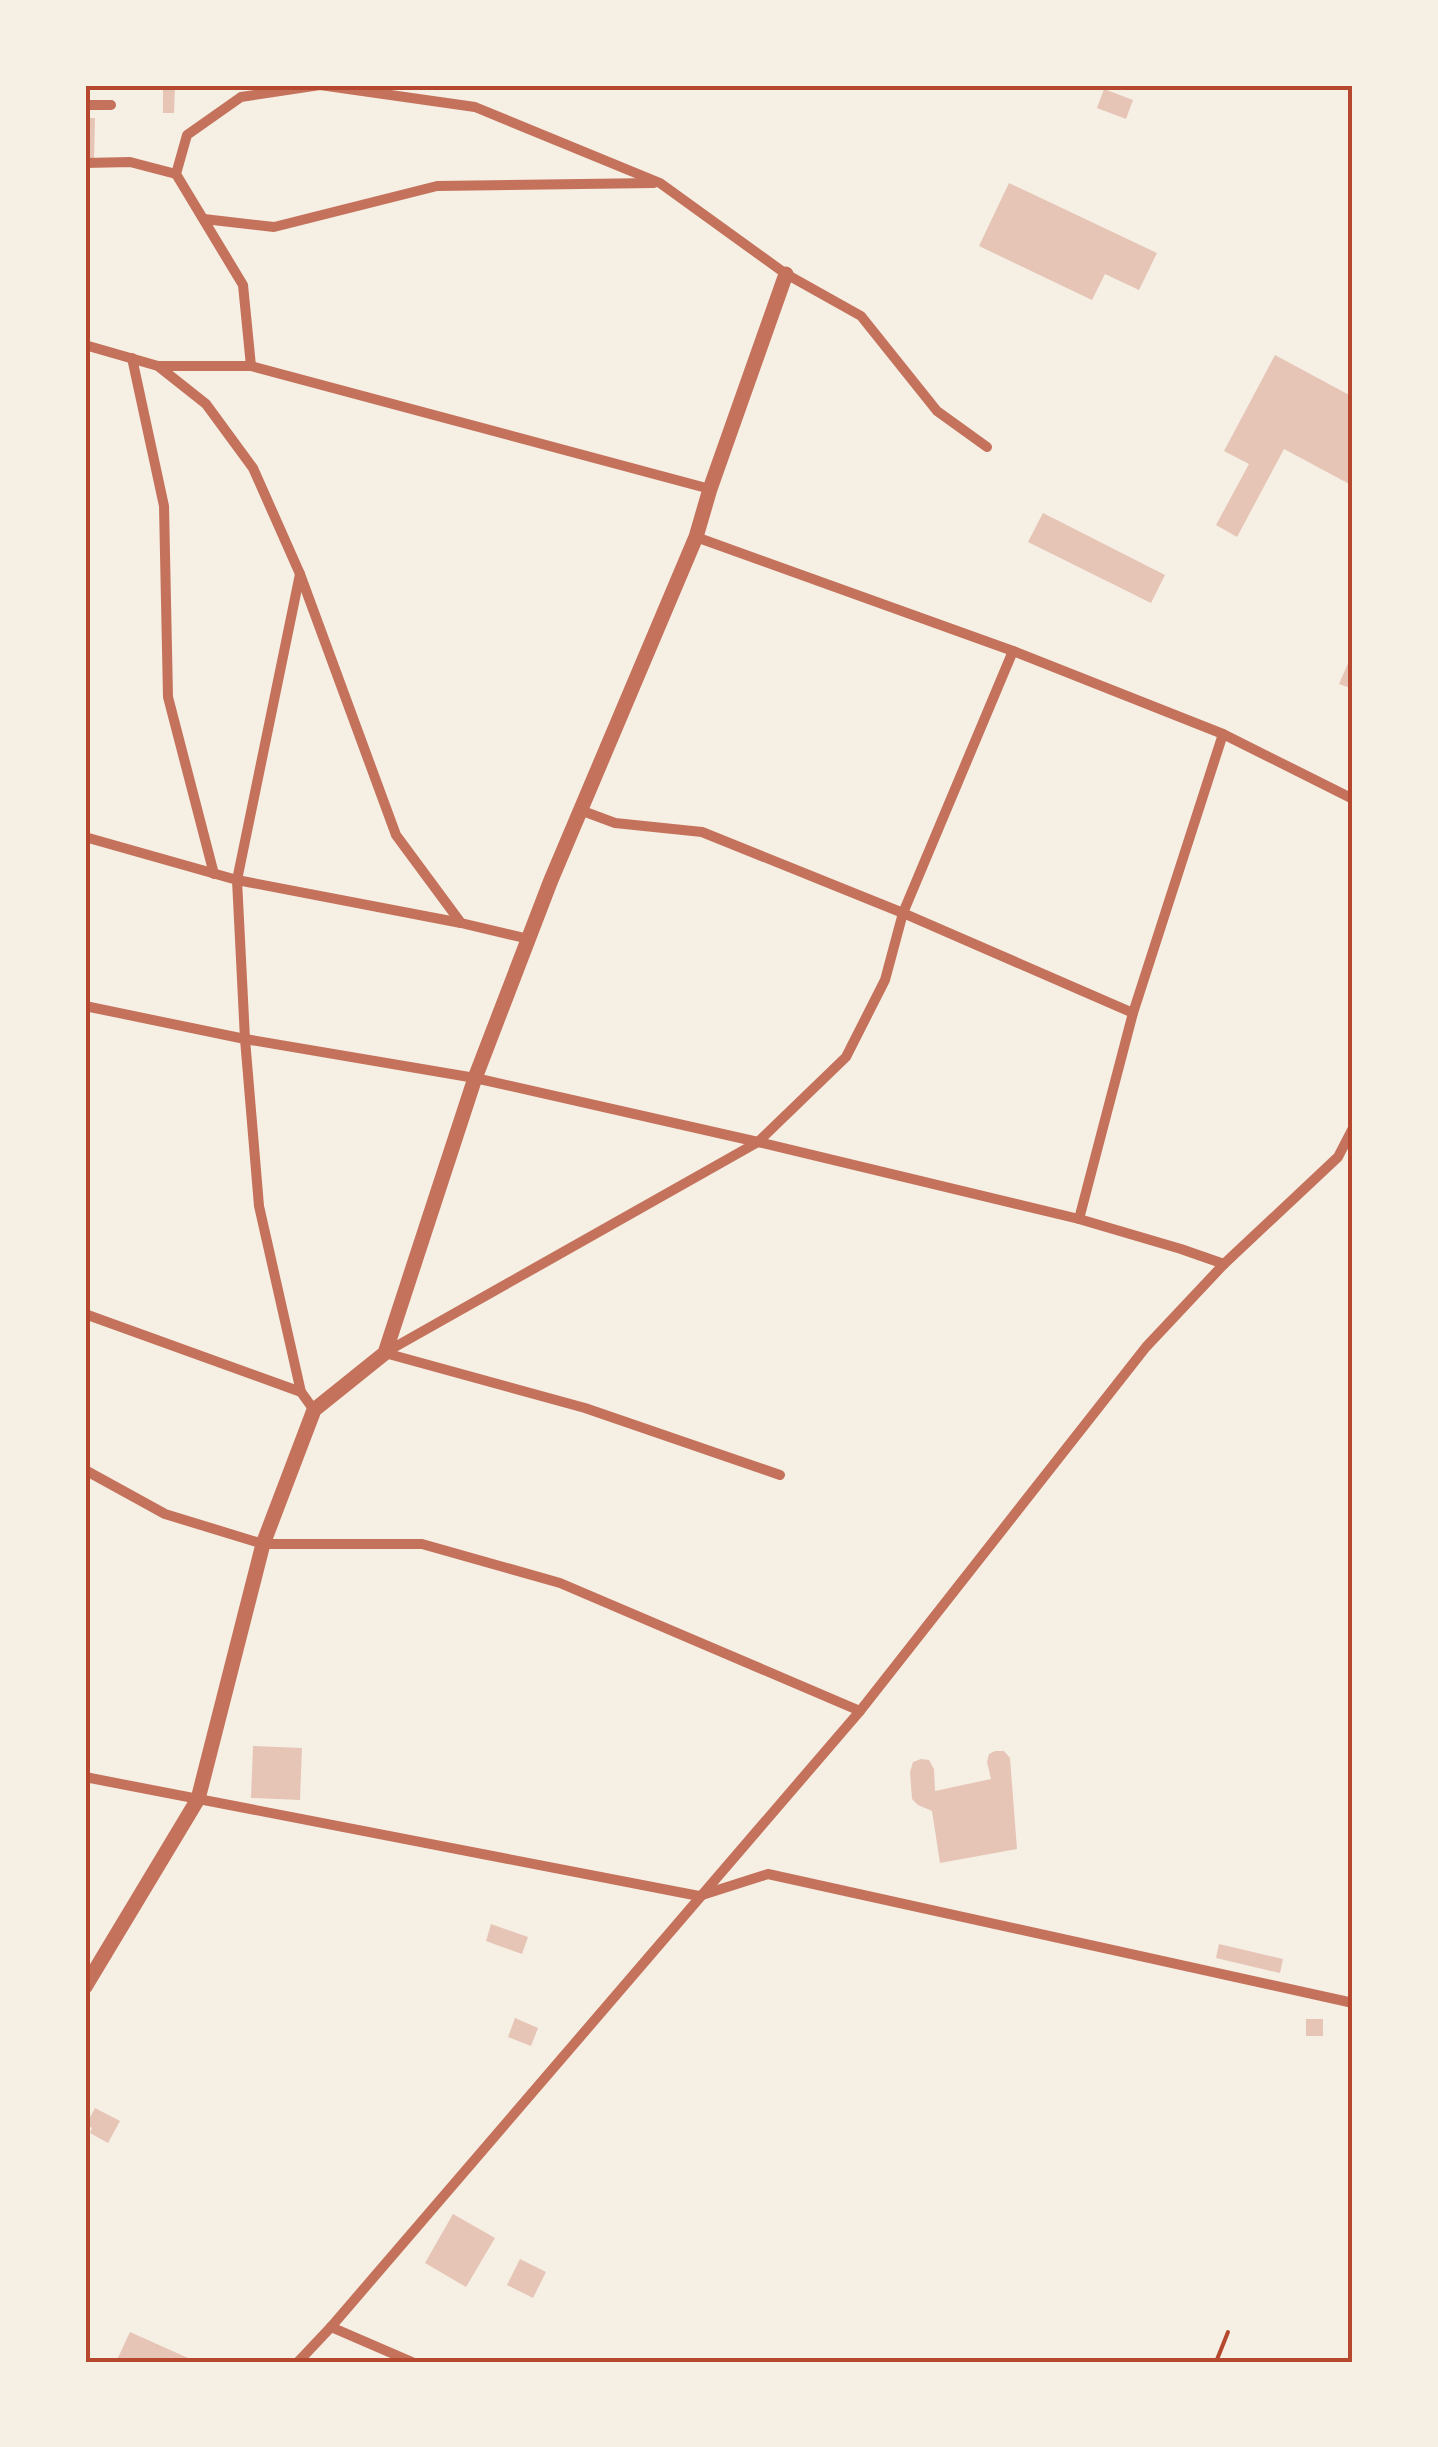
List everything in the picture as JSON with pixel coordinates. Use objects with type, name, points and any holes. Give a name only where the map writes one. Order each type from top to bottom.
[{"type":"street","points":[[176,174],[187,135],[241,97],[320,85],[475,107],[660,183],[786,274],[861,316],[937,411],[987,447]]},
{"type":"street","points":[[85,105],[110,106]]},
{"type":"street","points":[[85,163],[130,162],[176,174],[243,285],[251,366]]},
{"type":"street","points":[[204,218],[274,227],[436,186],[660,183]]},
{"type":"street","points":[[385,1353],[475,1078],[580,810],[696,538],[786,274]]},
{"type":"street","points":[[85,345],[158,366],[251,366],[710,489]]},
{"type":"street","points":[[132,358],[164,506],[168,697],[214,874]]},
{"type":"street","points":[[158,366],[206,404],[252,468],[300,574],[396,835],[461,923]]},
{"type":"street","points":[[696,538],[1013,652],[1223,734],[1353,798]]},
{"type":"street","points":[[300,574],[237,880],[258,1206],[301,1392],[314,1410]]},
{"type":"street","points":[[85,1986],[198,1799],[263,1544],[314,1410],[385,1353],[758,1142],[846,1057],[885,980],[903,914],[1013,652]]},
{"type":"street","points":[[1080,1219],[1133,1013],[1223,734]]},
{"type":"street","points":[[580,810],[615,823],[702,832],[1133,1013]]},
{"type":"street","points":[[85,837],[237,880],[529,938]]},
{"type":"street","points":[[85,1006],[475,1078],[758,1142],[1080,1219],[1224,1264]]},
{"type":"street","points":[[298,2362],[860,1712],[1146,1348],[1224,1264],[1338,1156],[1353,1128]]},
{"type":"street","points":[[85,1314],[301,1392]]},
{"type":"street","points":[[385,1353],[585,1408],[780,1474]]},
{"type":"street","points":[[85,1470],[165,1514],[263,1544],[422,1544],[560,1583],[860,1712]]},
{"type":"street","points":[[85,1777],[699,1896],[768,1874],[1353,2003]]},
{"type":"street","points":[[331,2327],[412,2362]]},
{"type":"path","points":[[1216,2362],[1228,2332]]},
{"type":"building","points":[[163,85],[175,85],[174,113],[163,113]]},
{"type":"building","points":[[1104,89],[1133,100],[1126,119],[1097,108]]},
{"type":"building","points":[[85,118],[95,118],[94,160],[85,159]]},
{"type":"building","points":[[1009,183],[1157,253],[1139,290],[1105,274],[1092,300],[979,246]]},
{"type":"building","points":[[1275,355],[1353,397],[1353,486],[1284,449],[1237,537],[1216,525],[1249,464],[1224,451]]},
{"type":"building","points":[[1043,513],[1165,575],[1151,603],[1028,542]]},
{"type":"building","points":[[1353,652],[1353,689],[1339,684]]},
{"type":"building","points":[[253,1746],[302,1748],[300,1800],[251,1798]]},
{"type":"building","points":[[1004,1751],[1010,1758],[1017,1849],[940,1863],[932,1811],[912,1799],[913,1762],[929,1760],[934,1769],[935,1791],[991,1779],[987,1762],[989,1754]]},
{"type":"building","points":[[491,1924],[528,1937],[522,1954],[486,1941]]},
{"type":"building","points":[[1219,1944],[1283,1959],[1280,1973],[1216,1958]]},
{"type":"building","points":[[515,2018],[538,2028],[531,2046],[508,2037]]},
{"type":"building","points":[[1306,2019],[1323,2019],[1323,2036],[1306,2036]]},
{"type":"building","points":[[95,2108],[120,2121],[108,2143],[90,2133],[92,2128],[86,2125]]},
{"type":"building","points":[[453,2214],[495,2238],[466,2287],[425,2263]]},
{"type":"building","points":[[520,2259],[546,2272],[533,2298],[507,2285]]},
{"type":"building","points":[[130,2332],[197,2362],[116,2362]]}]
